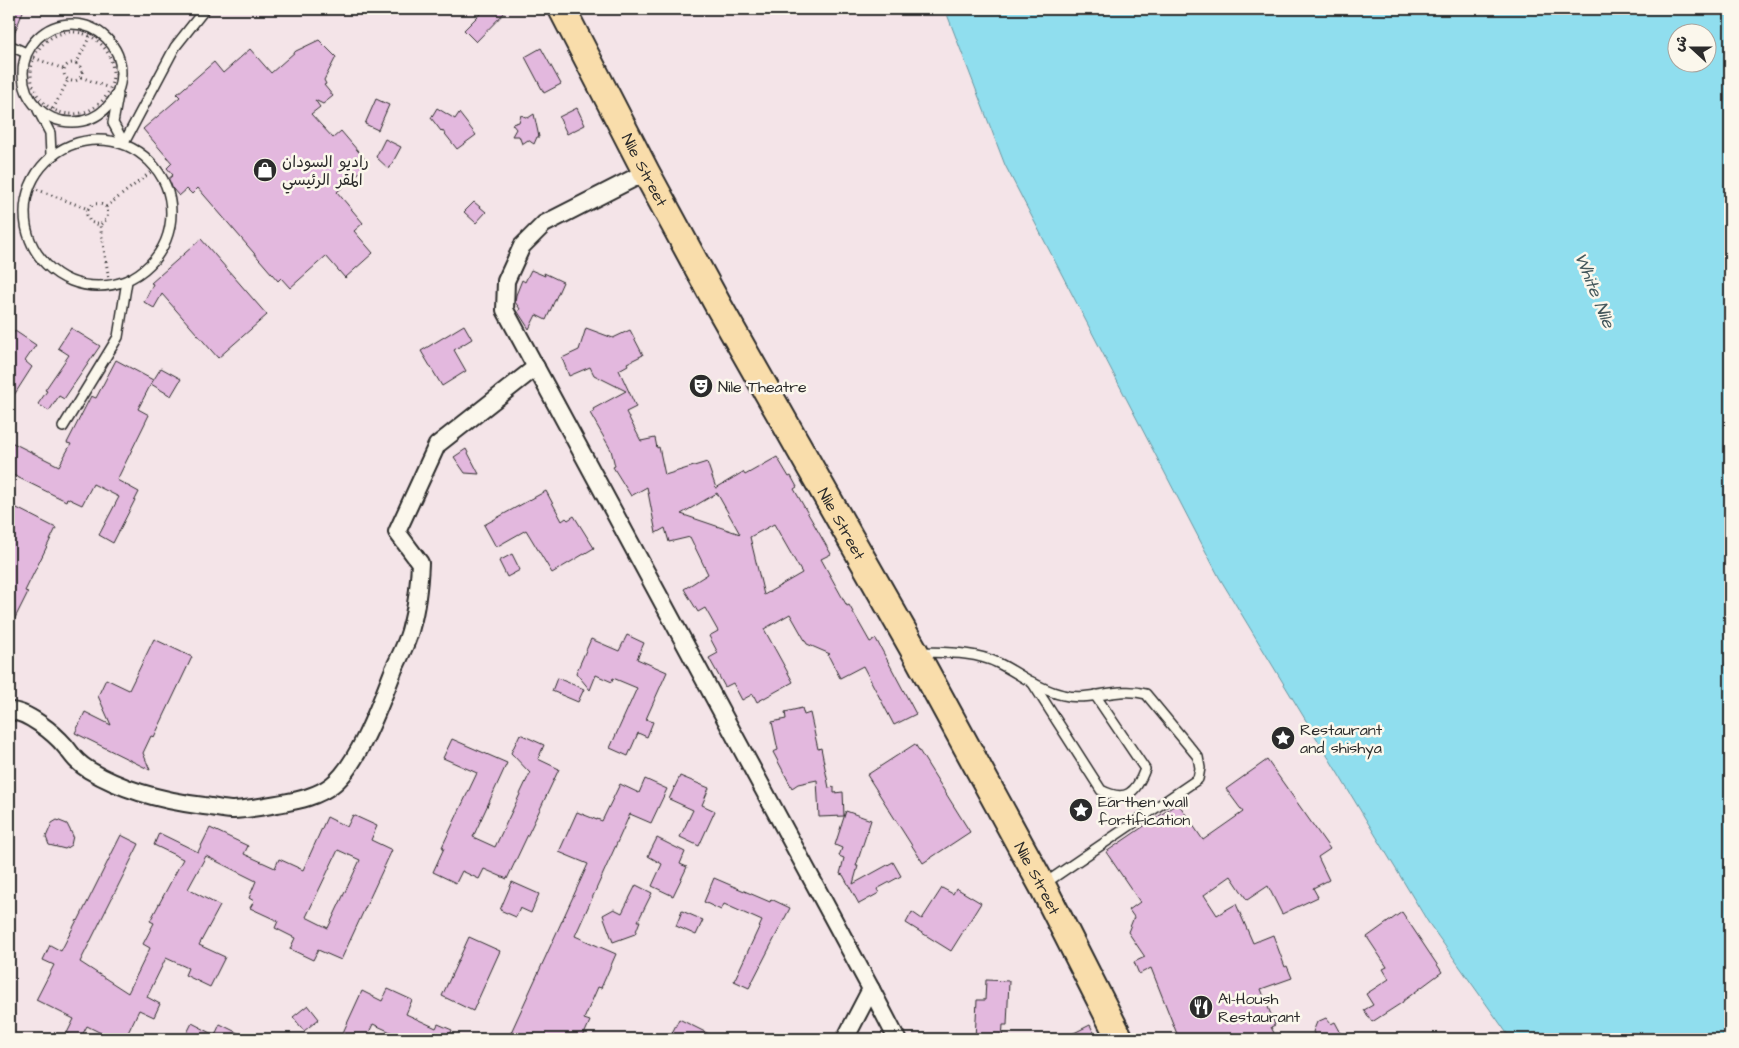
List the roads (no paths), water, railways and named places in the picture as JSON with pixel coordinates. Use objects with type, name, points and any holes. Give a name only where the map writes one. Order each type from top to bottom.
[{"type":"main road","name":"Nile Street","points":[[562,9],[646,172],[718,305],[916,652],[1042,885],[1120,1039]]},
{"type":"street","points":[[646,172],[544,224],[522,246],[506,280],[505,310],[897,1039]]},
{"type":"street","points":[[9,711],[23,714],[49,731],[65,746],[73,758],[89,770],[127,789],[177,803],[231,810],[254,809],[300,800],[316,795],[333,785],[349,766],[373,720],[411,630],[418,594],[420,564],[396,532],[437,445],[536,367]]},
{"type":"street","points":[[845,1039],[871,989]]},
{"type":"lane","points":[[124,143],[175,47],[205,9]]},
{"type":"lane","points":[[51,155],[50,133],[38,109],[26,93],[23,73],[37,38],[52,27],[71,22],[90,26],[107,36],[118,52],[122,68],[113,123],[124,143]]},
{"type":"lane","points":[[9,45],[30,55]]},
{"type":"lane","points":[[38,109],[54,119],[69,123],[88,120],[108,108],[119,90]]},
{"type":"lane","points":[[80,140],[124,143],[148,158],[165,182],[172,212],[164,245],[148,267],[128,281],[99,287],[71,282],[45,265],[30,243],[24,215],[28,186],[51,155],[80,140]]},
{"type":"lane","points":[[63,427],[118,337],[128,281]]},
{"type":"lane","points":[[916,652],[982,656],[998,662],[1048,690],[1063,696],[1076,697],[1133,690],[1146,694],[1198,757],[1200,768],[1198,779],[1042,885]]},
{"type":"lane","points":[[1032,681],[1101,790],[1112,796],[1122,797],[1132,792],[1140,784],[1145,769],[1095,695]]},
{"type":"water","name":"White Nile","points":[[945,9],[1730,9],[1730,1039],[1511,1039],[1428,922],[1219,577],[1005,165]]},
{"type":"place","name":"راديو السودان المقر الرئيسي","points":[[265,170]]},
{"type":"place","name":"Nile Theatre","points":[[701,386]]},
{"type":"place","name":"Restaurant and shishya","points":[[1283,738]]},
{"type":"place","name":"Earthen wall fortification","points":[[1081,810]]},
{"type":"place","name":"Al-Housh Restaurant","points":[[1201,1007]]}]
